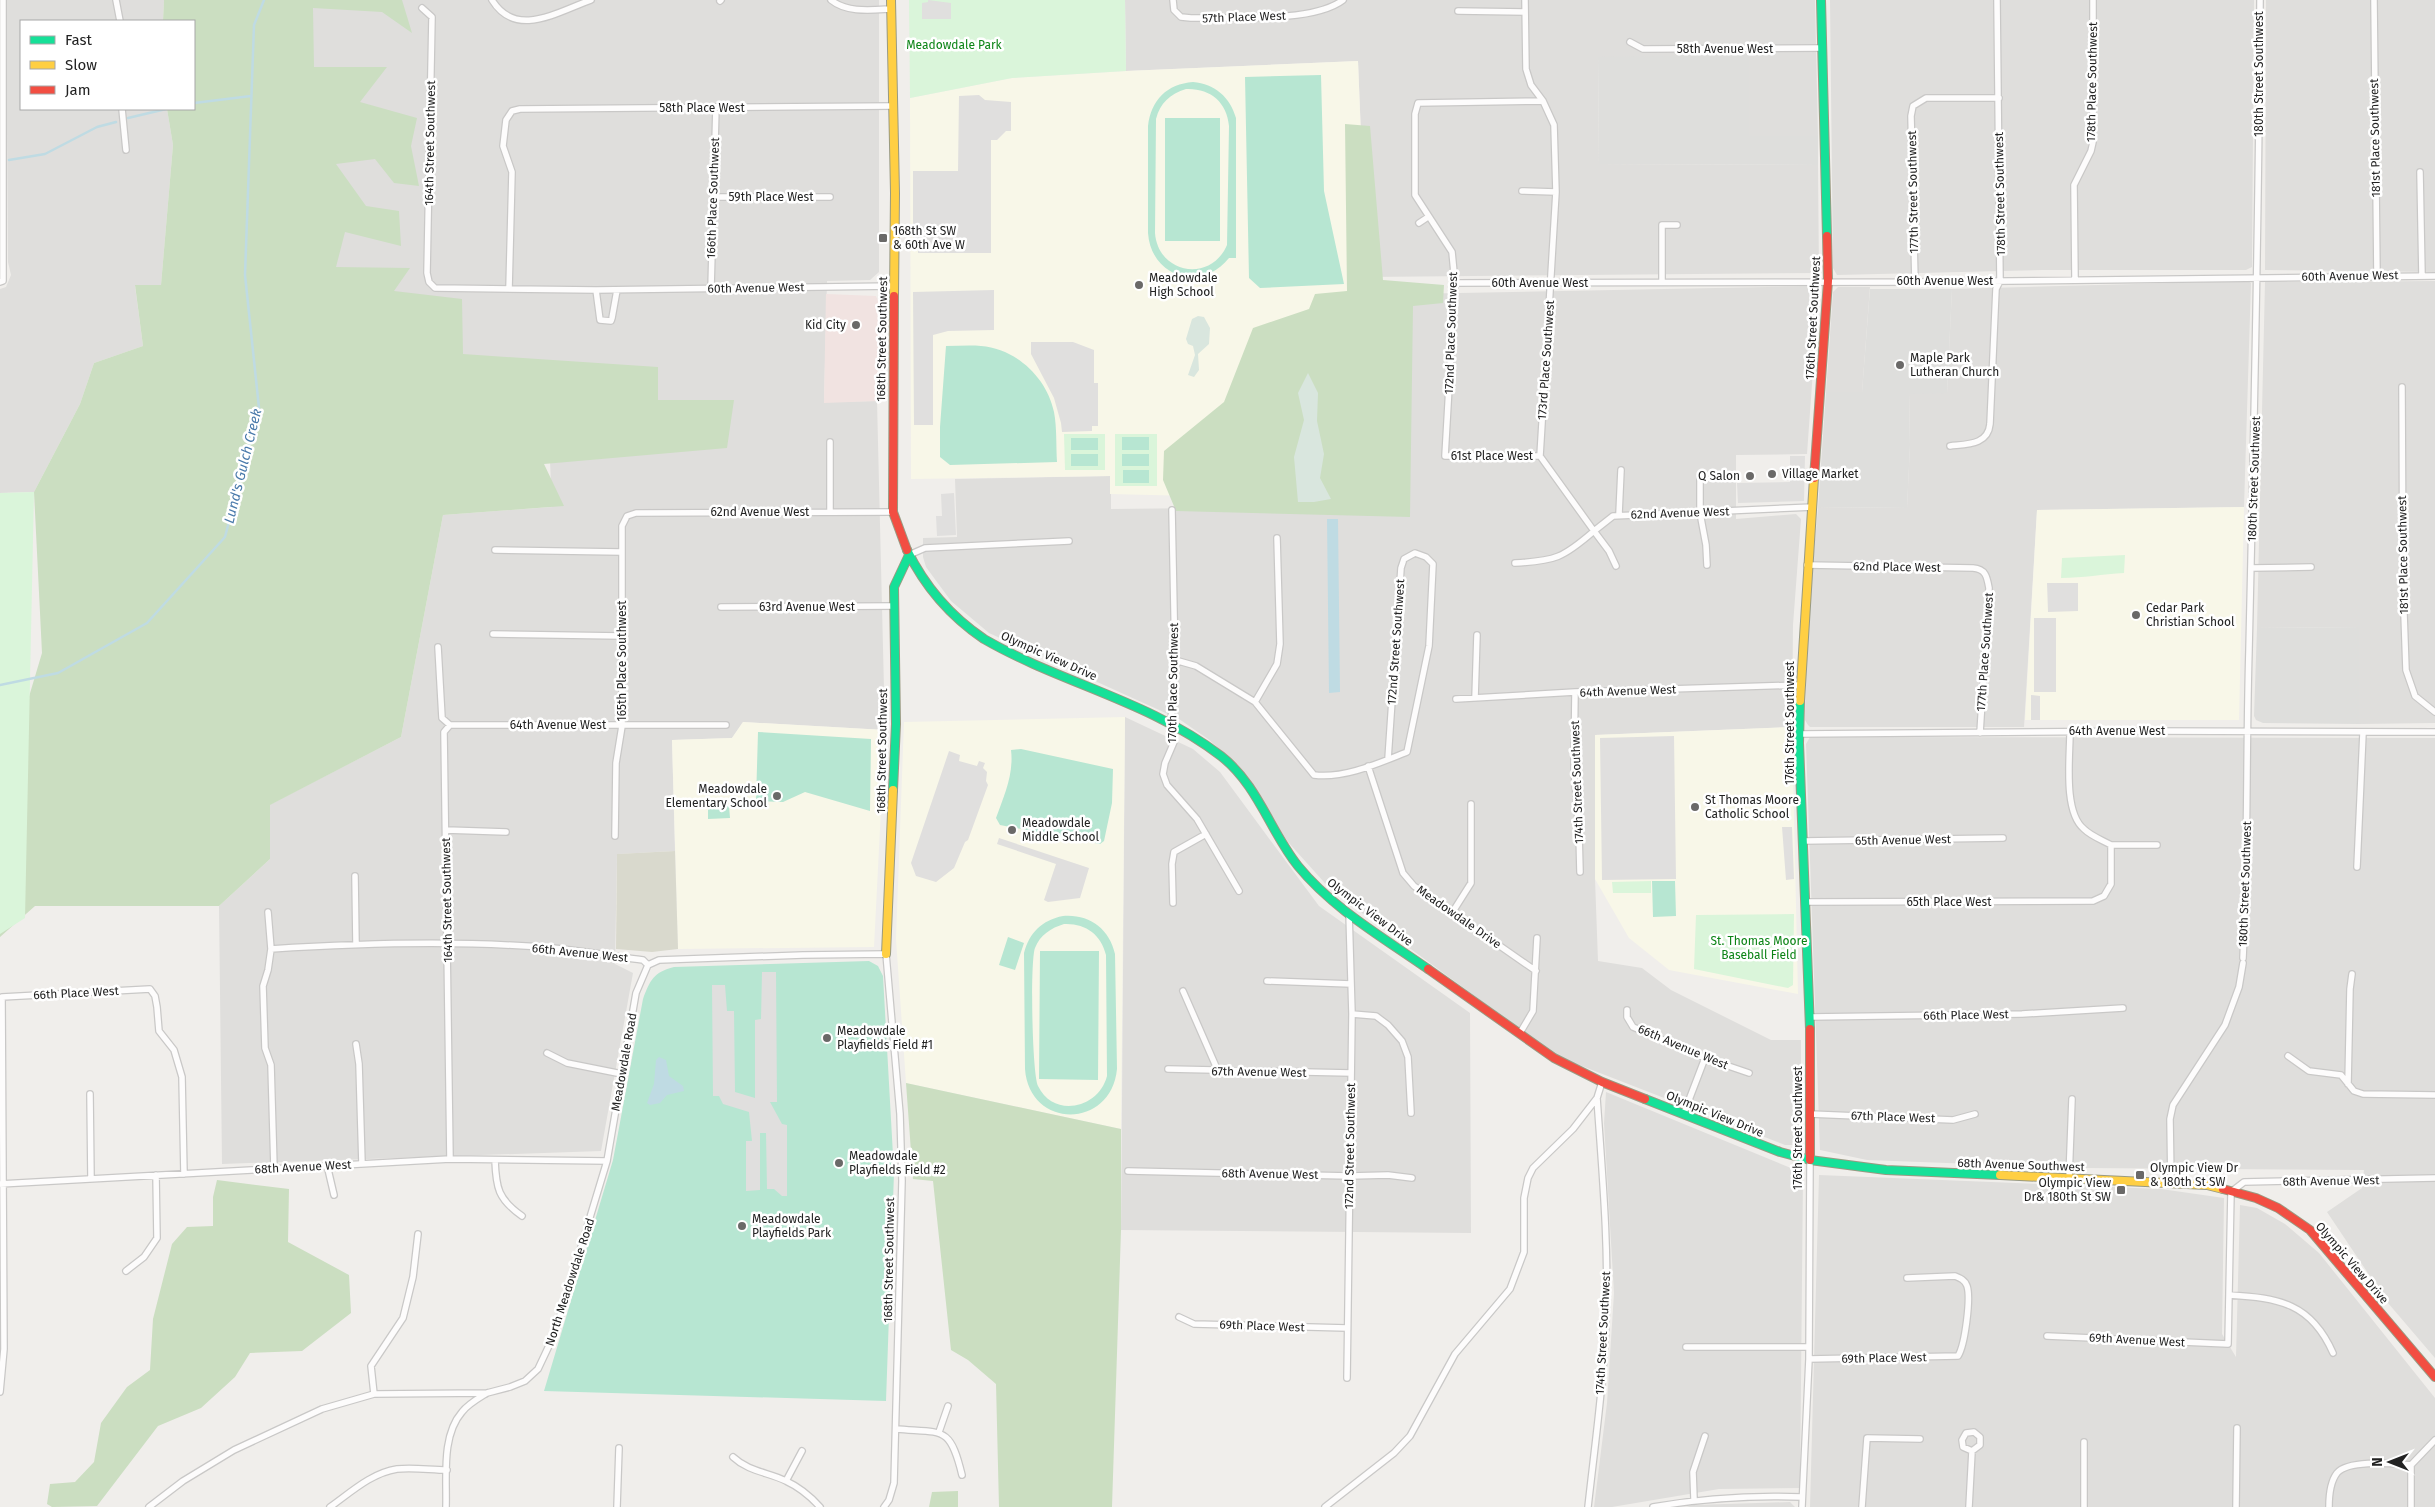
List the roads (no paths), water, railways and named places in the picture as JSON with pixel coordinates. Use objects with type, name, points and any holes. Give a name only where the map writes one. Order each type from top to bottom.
[{"type":"main road","name":"168th Street Southwest","points":[[886,954],[896,724],[894,587],[910,555],[893,512],[894,286],[891,0]]},
{"type":"main road","name":"176th Street Southwest","points":[[1810,1160],[1810,1017],[1799,734],[1807,565],[1828,281],[1822,0]]},
{"type":"main road","name":"Olympic View Drive","points":[[910,555],[929,588],[943,605],[978,635],[1011,652],[1171,723],[1221,756],[1242,775],[1295,862],[1319,888],[1349,913],[1554,1058],[1602,1082],[1780,1152],[1810,1160]]},
{"type":"main road","name":"68th Avenue Southwest","points":[[1810,1160],[1886,1170],[2170,1182],[2207,1185],[2231,1192]]},
{"type":"main road","name":"Olympic View Drive","points":[[2231,1192],[2256,1198],[2278,1208],[2310,1230],[2435,1377]]},
{"type":"street","points":[[2,282],[3,0]]},
{"type":"street","points":[[116,0],[120,20]]},
{"type":"street","points":[[492,0],[499,11],[515,21],[531,21],[591,0]]},
{"type":"street","points":[[831,0],[838,6],[850,8],[891,10]]},
{"type":"street","name":"57th Place West","points":[[1173,0],[1174,10],[1182,17],[1191,18],[1317,12],[1342,0]]},
{"type":"street","name":"173rd Place Southwest","points":[[1525,0],[1526,69],[1531,84],[1543,101],[1554,125],[1556,192],[1540,456]]},
{"type":"street","name":"178th Street Southwest","points":[[1950,446],[1978,442],[1987,436],[1990,430],[1996,289],[2000,281],[1997,0]]},
{"type":"street","name":"178th Place Southwest","points":[[2075,279],[2074,185],[2091,151],[2093,142],[2093,0]]},
{"type":"street","name":"180th Street Southwest","points":[[2170,1182],[2170,1119],[2173,1105],[2225,1025],[2239,987],[2243,960],[2258,277],[2260,0]]},
{"type":"street","name":"181st Place Southwest","points":[[2374,0],[2377,276]]},
{"type":"street","name":"164th Street Southwest","points":[[422,8],[432,17],[428,282]]},
{"type":"street","points":[[1458,11],[1525,12]]},
{"type":"street","name":"58th Avenue West","points":[[1630,42],[1643,49],[1822,48]]},
{"type":"street","name":"177th Street Southwest","points":[[1915,282],[1911,116],[1916,103],[1926,98],[1999,98]]},
{"type":"street","name":"172nd Place Southwest","points":[[1445,456],[1455,283],[1452,252],[1415,195],[1415,114],[1418,103],[1543,101]]},
{"type":"street","name":"58th Place West","points":[[510,289],[512,172],[503,146],[506,120],[512,111],[520,109],[893,106]]},
{"type":"street","name":"166th Place Southwest","points":[[711,288],[716,107]]},
{"type":"street","points":[[122,110],[126,150]]},
{"type":"street","points":[[2420,172],[2422,276]]},
{"type":"street","points":[[1522,191],[1556,192]]},
{"type":"street","name":"59th Place West","points":[[713,197],[830,197]]},
{"type":"street","points":[[1419,223],[1428,216]]},
{"type":"street","points":[[1662,282],[1662,224],[1677,225]]},
{"type":"street","name":"60th Avenue West","points":[[1455,283],[1915,282],[2435,276]]},
{"type":"street","name":"60th Avenue West","points":[[428,282],[435,288],[596,290],[894,286]]},
{"type":"street","points":[[596,290],[598,316],[600,320],[606,322],[612,318],[617,290]]},
{"type":"street","name":"181st Place Southwest","points":[[2402,387],[2403,585],[2406,670],[2415,696],[2435,712]]},
{"type":"street","points":[[830,442],[830,511]]},
{"type":"street","name":"61st Place West","points":[[1445,456],[1540,456]]},
{"type":"street","points":[[1540,456],[1609,551],[1616,566]]},
{"type":"street","points":[[1619,514],[1621,470]]},
{"type":"street","points":[[1700,476],[1700,513],[1706,545],[1707,564]]},
{"type":"street","name":"62nd Avenue West","points":[[1594,532],[1606,520],[1619,514],[1700,513],[1812,507]]},
{"type":"street","name":"170th Place Southwest","points":[[1172,510],[1175,660],[1171,723],[1174,742],[1164,763],[1163,774],[1167,785],[1197,820],[1239,891]]},
{"type":"street","name":"62nd Avenue West","points":[[627,516],[636,513],[893,512]]},
{"type":"street","name":"165th Place Southwest","points":[[615,836],[616,763],[622,726],[622,526],[627,516]]},
{"type":"street","points":[[1514,562],[1545,561],[1557,558],[1570,552],[1594,532]]},
{"type":"street","points":[[1255,702],[1277,664],[1280,644],[1277,538]]},
{"type":"street","points":[[910,555],[925,548],[1070,541]]},
{"type":"street","points":[[495,550],[622,552]]},
{"type":"street","name":"172nd Street Southwest","points":[[1368,766],[1388,759],[1407,752],[1429,646],[1433,564],[1415,553],[1404,559],[1401,568],[1388,759]]},
{"type":"street","name":"62nd Place West","points":[[1807,565],[1980,568],[1985,572]]},
{"type":"street","points":[[2251,568],[2311,567]]},
{"type":"street","name":"177th Place Southwest","points":[[1980,733],[1989,588],[1985,572]]},
{"type":"street","name":"63rd Avenue West","points":[[720,607],[894,606]]},
{"type":"street","points":[[493,634],[622,636]]},
{"type":"street","points":[[1475,698],[1477,635]]},
{"type":"street","points":[[438,647],[442,718],[450,724]]},
{"type":"street","points":[[1175,660],[1196,666],[1255,702],[1314,776],[1325,777],[1368,766]]},
{"type":"street","name":"64th Avenue West","points":[[1456,699],[1575,692],[1800,685]]},
{"type":"street","name":"174th Street Southwest","points":[[1575,692],[1574,769],[1580,872]]},
{"type":"street","name":"164th Street Southwest","points":[[450,724],[444,732],[450,1159]]},
{"type":"street","name":"64th Avenue West","points":[[450,724],[726,725]]},
{"type":"street","name":"64th Avenue West","points":[[1799,734],[2249,731],[2435,732]]},
{"type":"street","points":[[2070,732],[2070,800],[2075,819],[2084,829],[2110,845],[2158,845]]},
{"type":"street","points":[[2357,867],[2363,733]]},
{"type":"street","name":"Meadowdale Drive","points":[[1368,766],[1403,873],[1414,886],[1536,971]]},
{"type":"street","points":[[1452,913],[1471,883],[1471,804]]},
{"type":"street","points":[[446,830],[506,832]]},
{"type":"street","points":[[1173,902],[1172,864],[1174,852],[1206,834]]},
{"type":"street","name":"65th Avenue West","points":[[1803,841],[2003,838]]},
{"type":"street","name":"65th Place West","points":[[1806,902],[2093,902],[2104,896],[2111,884],[2110,845]]},
{"type":"street","points":[[356,876],[356,944]]},
{"type":"street","points":[[268,912],[270,949],[268,970],[263,986],[264,1048],[271,1065],[274,1168]]},
{"type":"street","name":"172nd Street Southwest","points":[[1347,1378],[1352,1014],[1349,913]]},
{"type":"street","points":[[1520,1033],[1534,1011],[1537,938]]},
{"type":"street","name":"66th Avenue West","points":[[270,949],[356,944],[448,944],[552,948],[643,960],[648,965]]},
{"type":"street","points":[[648,965],[659,960],[886,954]]},
{"type":"street","name":"168th Street Southwest","points":[[884,1507],[889,1500],[894,1483],[902,1181],[900,1114],[886,954]]},
{"type":"street","name":"Meadowdale Road","points":[[607,1160],[636,993],[648,965]]},
{"type":"street","points":[[2348,1084],[2352,974]]},
{"type":"street","points":[[1267,982],[1351,984]]},
{"type":"street","name":"66th Place West","points":[[2,1184],[2,997],[150,989],[155,996],[158,1007],[159,1032],[174,1050],[182,1077],[184,1174]]},
{"type":"street","points":[[1183,991],[1218,1071]]},
{"type":"street","name":"66th Place West","points":[[1810,1017],[2022,1014],[2123,1008]]},
{"type":"street","name":"66th Avenue West","points":[[1627,1010],[1627,1017],[1633,1027],[1749,1074]]},
{"type":"street","points":[[1352,1014],[1376,1016],[1388,1025],[1402,1040],[1408,1057],[1411,1113]]},
{"type":"street","points":[[356,1044],[359,1064],[362,1164]]},
{"type":"street","points":[[547,1053],[567,1063],[622,1074]]},
{"type":"street","points":[[2288,1056],[2309,1071],[2341,1075],[2354,1091],[2363,1094],[2435,1095]]},
{"type":"street","points":[[1684,1113],[1706,1058]]},
{"type":"street","name":"67th Avenue West","points":[[1168,1069],[1351,1073]]},
{"type":"street","points":[[1325,1507],[1394,1453],[1410,1436],[1455,1354],[1510,1289],[1524,1252],[1524,1198],[1531,1173],[1542,1158],[1574,1128],[1597,1098],[1602,1082]]},
{"type":"street","points":[[90,1094],[91,1179]]},
{"type":"street","name":"174th Street Southwest","points":[[1588,1507],[1601,1394],[1607,1281],[1597,1098]]},
{"type":"street","points":[[2070,1178],[2072,1099]]},
{"type":"street","name":"67th Place West","points":[[1810,1114],[1953,1120],[1975,1114]]},
{"type":"street","name":"68th Avenue West","points":[[2,1184],[450,1159],[607,1160]]},
{"type":"street","points":[[495,1160],[496,1181],[500,1194],[507,1206],[522,1216]]},
{"type":"street","name":"North Meadowdale Road","points":[[149,1507],[183,1481],[234,1450],[322,1409],[374,1394],[487,1392],[510,1387],[524,1381],[538,1369],[548,1352],[607,1160]]},
{"type":"street","name":"176th Street Southwest","points":[[1802,1507],[1809,1359],[1810,1160]]},
{"type":"street","points":[[327,1165],[334,1195]]},
{"type":"street","name":"68th Avenue West","points":[[1128,1172],[1350,1176],[1388,1174],[1412,1178]]},
{"type":"street","points":[[126,1271],[144,1256],[157,1238],[156,1176]]},
{"type":"street","name":"68th Avenue West","points":[[2231,1192],[2244,1182],[2435,1178]]},
{"type":"street","points":[[0,1392],[4,1349],[2,1184]]},
{"type":"street","points":[[2231,1192],[2229,1295],[2271,1298],[2289,1304],[2307,1315],[2324,1333],[2333,1353]]},
{"type":"street","points":[[374,1394],[371,1366],[403,1318],[413,1277],[418,1234]]},
{"type":"street","name":"69th Place West","points":[[1809,1359],[1958,1356],[1963,1348],[1967,1322],[1967,1286],[1962,1279],[1955,1276],[1907,1278]]},
{"type":"street","name":"69th Avenue West","points":[[2047,1336],[2228,1344],[2229,1295]]},
{"type":"street","name":"69th Place West","points":[[1179,1317],[1194,1324],[1347,1328]]},
{"type":"street","points":[[1686,1347],[1809,1347]]},
{"type":"street","points":[[446,1507],[449,1442],[454,1425],[462,1411],[487,1392]]},
{"type":"street","points":[[939,1432],[948,1406]]},
{"type":"street","points":[[2236,1507],[2237,1428]]},
{"type":"street","points":[[896,1429],[939,1432],[945,1436],[955,1448],[962,1475]]},
{"type":"street","points":[[1694,1499],[1693,1472],[1705,1436]]},
{"type":"street","points":[[1862,1507],[1867,1438],[1920,1439]]},
{"type":"street","points":[[2411,1507],[2411,1465],[2435,1440]]},
{"type":"street","points":[[2084,1442],[2084,1507]]},
{"type":"street","points":[[617,1507],[619,1448]]},
{"type":"street","points":[[786,1480],[802,1451]]},
{"type":"street","points":[[1969,1507],[1972,1451]]},
{"type":"street","points":[[733,1457],[743,1466],[786,1480],[811,1497],[820,1507]]},
{"type":"street","points":[[2329,1507],[2331,1486],[2338,1472],[2347,1467],[2372,1463],[2411,1465]]},
{"type":"street","points":[[330,1507],[362,1483],[397,1469],[447,1470]]},
{"type":"street","points":[[1654,1507],[1694,1499],[1754,1495],[1802,1497]]},
{"type":"water","points":[[1327,519],[1338,519],[1340,692],[1329,693]]},
{"type":"water","points":[[659,1057],[666,1060],[669,1076],[683,1086],[684,1091],[667,1095],[660,1103],[650,1105],[647,1103],[654,1084],[656,1060]]},
{"type":"waterway","name":"Lund's Gulch Creek","points":[[0,685],[58,673],[147,623],[225,537],[259,408],[245,275],[254,25],[264,0]]},
{"type":"waterway","points":[[195,103],[251,96]]},
{"type":"waterway","points":[[128,118],[162,110]]},
{"type":"waterway","points":[[9,160],[45,154],[97,127],[116,122]]},
{"type":"place","name":"168th St SW & 60th Ave W","points":[[883,238]]},
{"type":"place","name":"Meadowdale High School","points":[[1139,285]]},
{"type":"place","name":"Kid City","points":[[856,325]]},
{"type":"place","name":"Maple Park Lutheran Church","points":[[1900,365]]},
{"type":"place","name":"Village Market","points":[[1772,474]]},
{"type":"place","name":"Q Salon","points":[[1750,476]]},
{"type":"place","name":"Cedar Park Christian School","points":[[2136,615]]},
{"type":"place","name":"Meadowdale Elementary School","points":[[777,796]]},
{"type":"place","name":"St Thomas Moore Catholic School","points":[[1695,807]]},
{"type":"place","name":"Meadowdale Middle School","points":[[1012,830]]},
{"type":"place","name":"Meadowdale Playfields Field #1","points":[[827,1038]]},
{"type":"place","name":"Meadowdale Playfields Field #2","points":[[839,1163]]},
{"type":"place","name":"Olympic View Dr & 180th St SW","points":[[2140,1175]]},
{"type":"place","name":"Olympic View Dr& 180th St SW","points":[[2121,1190]]},
{"type":"place","name":"Meadowdale Playfields Park","points":[[742,1226]]},
{"type":"park label","name":"Meadowdale Park","points":[[954,45]]},
{"type":"park label","name":"St. Thomas Moore Baseball Field","points":[[1759,948]]}]
